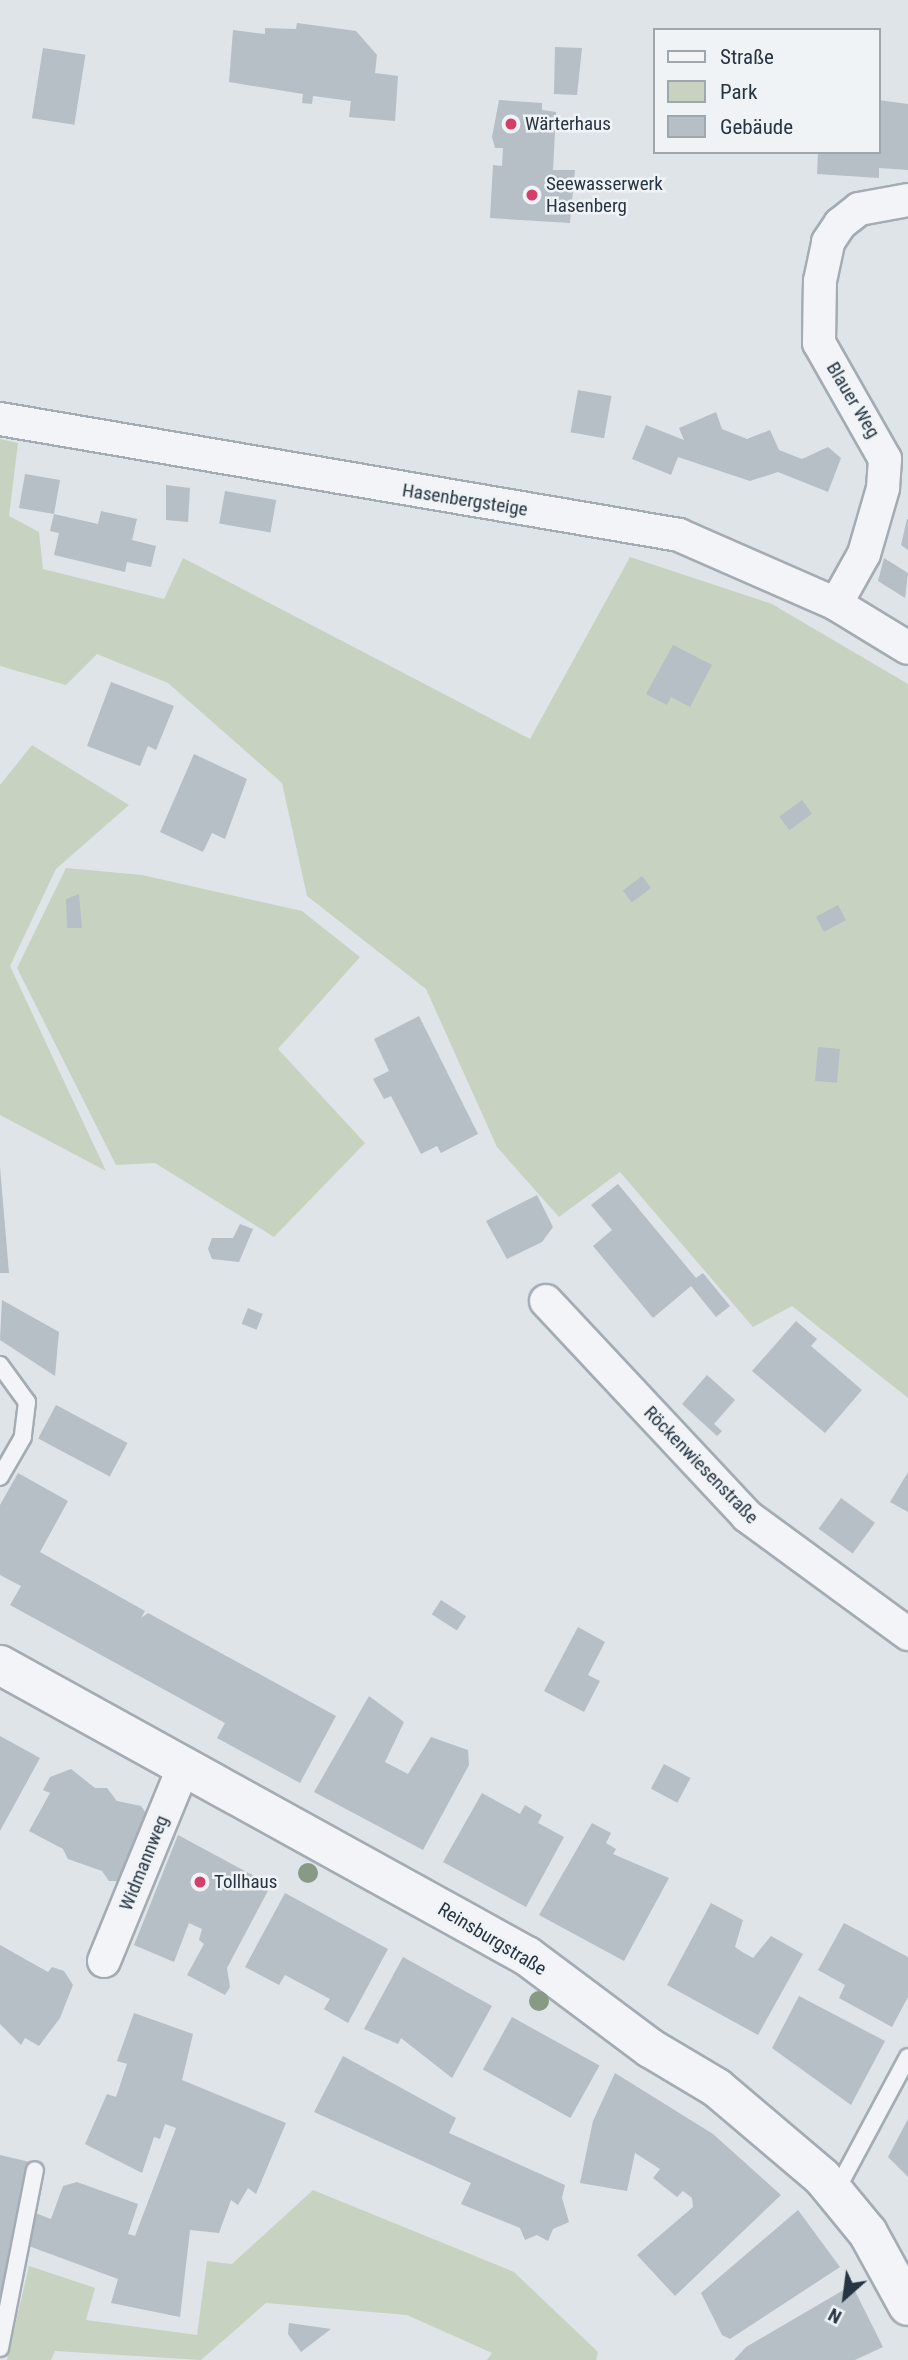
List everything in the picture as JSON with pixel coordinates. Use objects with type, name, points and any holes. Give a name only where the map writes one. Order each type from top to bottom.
[{"type":"street","name":"Blauer Weg","points":[[836,604],[864,554],[883,488],[885,459],[820,343],[820,281],[828,242],[840,224],[859,209],[908,200]]},
{"type":"street","name":"Hasenbergsteige","points":[[0,419],[679,535],[836,604],[908,648]]},
{"type":"street","name":"Röckenwiesenstraße","points":[[546,1300],[747,1516],[908,1634]]},
{"type":"street","name":"Reinsburgstraße","points":[[0,1665],[527,1956],[762,2122],[835,2193],[868,2233],[908,2306]]},
{"type":"street","name":"Widmannweg","points":[[104,1961],[184,1766]]},
{"type":"lane","points":[[0,1365],[27,1402],[23,1437],[0,1477]]},
{"type":"lane","points":[[835,2193],[908,2057]]},
{"type":"lane","points":[[0,2348],[35,2170]]},
{"type":"green space","points":[[0,439],[18,443],[9,516],[39,532],[43,569],[164,599],[183,558],[530,739],[630,557],[772,604],[908,684],[908,1398],[792,1306],[753,1327],[620,1172],[559,1217],[497,1147],[426,989],[307,896],[282,783],[168,683],[97,654],[66,685],[0,666]]},
{"type":"green space","points":[[32,745],[129,805],[56,869],[10,966],[106,1171],[0,1115],[0,785]]},
{"type":"green space","points":[[66,868],[142,875],[302,911],[360,957],[278,1049],[365,1143],[274,1237],[155,1163],[116,1165],[17,968]]},
{"type":"green space","points":[[313,2190],[514,2272],[598,2352],[596,2360],[487,2360],[492,2353],[407,2315],[266,2303],[201,2360],[55,2351],[51,2360],[7,2360],[29,2266],[95,2288],[86,2320],[197,2335],[207,2261],[232,2264]]},
{"type":"building","points":[[297,23],[356,31],[377,55],[375,73],[398,76],[395,121],[349,117],[351,101],[313,96],[312,104],[302,103],[303,94],[229,82],[233,30],[265,34],[265,28],[296,29]]},
{"type":"building","points":[[555,47],[582,48],[577,95],[554,94]]},
{"type":"building","points":[[43,48],[85,55],[74,125],[32,118]]},
{"type":"building","points":[[499,100],[542,103],[542,110],[556,112],[553,170],[575,170],[570,223],[490,218],[493,165],[502,166],[503,148],[495,148],[492,137]]},
{"type":"building","points":[[880,100],[908,104],[908,170],[879,168],[879,178],[817,174],[818,154],[880,154]]},
{"type":"building","points":[[578,390],[611,396],[604,438],[571,432]]},
{"type":"building","points":[[716,412],[722,429],[747,439],[770,430],[779,450],[802,459],[828,447],[841,458],[828,492],[778,472],[750,481],[678,457],[671,475],[632,459],[646,425],[684,440],[679,428]]},
{"type":"building","points":[[25,474],[60,480],[54,514],[19,508]]},
{"type":"building","points":[[166,485],[190,488],[188,522],[166,520]]},
{"type":"building","points":[[225,491],[276,500],[270,533],[219,523]]},
{"type":"building","points":[[101,511],[137,519],[132,540],[156,546],[151,567],[127,562],[125,572],[54,555],[59,533],[50,531],[54,514],[98,524]]},
{"type":"building","points":[[908,519],[908,550],[901,545]]},
{"type":"building","points":[[884,558],[908,573],[905,598],[878,581]]},
{"type":"building","points":[[673,645],[712,665],[690,707],[671,697],[667,705],[646,694]]},
{"type":"building","points":[[111,682],[174,706],[156,750],[148,746],[140,766],[87,746]]},
{"type":"building","points":[[194,754],[247,779],[225,839],[212,833],[203,852],[160,832]]},
{"type":"building","points":[[802,800],[812,814],[789,830],[779,816]]},
{"type":"building","points":[[642,876],[651,888],[632,902],[623,890]]},
{"type":"building","points":[[79,894],[82,928],[67,928],[66,899]]},
{"type":"building","points":[[838,905],[846,920],[824,932],[816,917]]},
{"type":"building","points":[[419,1016],[478,1134],[441,1153],[437,1146],[421,1154],[391,1096],[384,1099],[373,1079],[389,1071],[374,1039]]},
{"type":"building","points":[[818,1047],[840,1049],[837,1083],[815,1081]]},
{"type":"building","points":[[0,1167],[9,1273],[0,1273]]},
{"type":"building","points":[[618,1184],[696,1278],[703,1273],[730,1306],[716,1317],[691,1286],[653,1318],[593,1246],[612,1230],[591,1205]]},
{"type":"building","points":[[537,1195],[553,1227],[542,1242],[507,1259],[486,1221]]},
{"type":"building","points":[[240,1224],[253,1229],[239,1262],[212,1259],[208,1249],[212,1238],[233,1238]]},
{"type":"building","points":[[2,1300],[59,1332],[55,1376],[0,1340]]},
{"type":"building","points":[[248,1308],[263,1314],[256,1330],[242,1324]]},
{"type":"building","points":[[796,1321],[817,1339],[811,1346],[862,1390],[825,1433],[752,1371]]},
{"type":"building","points":[[707,1375],[735,1400],[714,1424],[722,1431],[717,1436],[682,1404]]},
{"type":"building","points":[[56,1405],[128,1443],[110,1477],[38,1439]]},
{"type":"building","points":[[908,1472],[908,1512],[890,1502]]},
{"type":"building","points":[[18,1473],[68,1501],[40,1552],[145,1611],[141,1618],[148,1613],[336,1716],[300,1783],[217,1738],[225,1723],[10,1605],[21,1586],[0,1575],[0,1505]]},
{"type":"building","points":[[841,1498],[875,1523],[853,1553],[819,1529]]},
{"type":"building","points":[[441,1600],[466,1616],[457,1631],[432,1614]]},
{"type":"building","points":[[578,1627],[605,1642],[588,1675],[600,1681],[584,1712],[544,1691]]},
{"type":"building","points":[[369,1696],[404,1722],[385,1762],[408,1774],[431,1737],[468,1750],[469,1765],[423,1850],[314,1792]]},
{"type":"building","points":[[0,1736],[40,1758],[0,1831]]},
{"type":"building","points":[[664,1764],[690,1778],[677,1803],[651,1789]]},
{"type":"building","points":[[71,1769],[95,1788],[107,1788],[117,1801],[141,1806],[150,1819],[120,1881],[109,1881],[102,1871],[68,1859],[63,1849],[29,1831],[50,1793],[43,1790],[50,1777]]},
{"type":"building","points":[[482,1793],[520,1814],[525,1805],[542,1815],[538,1823],[564,1837],[526,1907],[443,1862]]},
{"type":"building","points":[[592,1823],[611,1833],[606,1843],[616,1849],[613,1854],[669,1878],[624,1961],[539,1915]]},
{"type":"building","points":[[178,1835],[271,1885],[227,1968],[230,1987],[225,1995],[187,1975],[204,1944],[199,1940],[202,1929],[189,1923],[174,1962],[134,1945]]},
{"type":"building","points":[[285,1893],[388,1949],[348,2023],[324,2009],[330,1999],[285,1975],[279,1985],[245,1967]]},
{"type":"building","points":[[711,1903],[743,1920],[735,1947],[753,1958],[771,1936],[803,1954],[758,2035],[667,1985]]},
{"type":"building","points":[[844,1923],[908,1957],[908,1997],[892,2027],[839,1998],[845,1985],[818,1970]]},
{"type":"building","points":[[0,1945],[48,1972],[52,1967],[64,1971],[73,1985],[60,2018],[39,2046],[25,2038],[21,2045],[0,2024]]},
{"type":"building","points":[[403,1957],[492,2006],[452,2078],[401,2038],[398,2044],[364,2029]]},
{"type":"building","points":[[799,1996],[885,2041],[851,2105],[772,2048]]},
{"type":"building","points":[[134,2013],[193,2034],[182,2080],[286,2123],[256,2194],[248,2188],[238,2205],[231,2200],[219,2233],[190,2230],[180,2317],[111,2303],[118,2279],[26,2245],[33,2212],[51,2219],[63,2186],[77,2182],[138,2204],[128,2234],[135,2236],[176,2128],[165,2124],[160,2139],[154,2137],[142,2173],[85,2144],[107,2094],[116,2097],[127,2064],[117,2061]]},
{"type":"building","points":[[512,2017],[599,2065],[570,2118],[483,2069]]},
{"type":"building","points":[[343,2056],[456,2118],[449,2133],[565,2185],[562,2198],[569,2222],[553,2229],[548,2241],[537,2235],[525,2240],[520,2228],[461,2204],[471,2183],[314,2112]]},
{"type":"building","points":[[615,2073],[713,2134],[781,2195],[675,2296],[637,2255],[693,2207],[692,2198],[683,2191],[677,2197],[653,2178],[660,2169],[635,2153],[627,2191],[580,2183],[593,2121]]},
{"type":"building","points":[[908,2119],[908,2177],[888,2157]]},
{"type":"building","points":[[0,2155],[30,2162],[1,2292],[0,2292]]},
{"type":"building","points":[[798,2210],[840,2267],[730,2339],[722,2335],[701,2293]]},
{"type":"building","points":[[852,2285],[883,2347],[855,2360],[734,2360],[746,2347]]},
{"type":"building","points":[[289,2323],[331,2329],[301,2352],[288,2334]]},
{"type":"place","name":"Wärterhaus","points":[[511,124]]},
{"type":"place","name":"Seewasserwerk Hasenberg","points":[[532,195]]},
{"type":"place","name":"Tollhaus","points":[[200,1882]]}]
